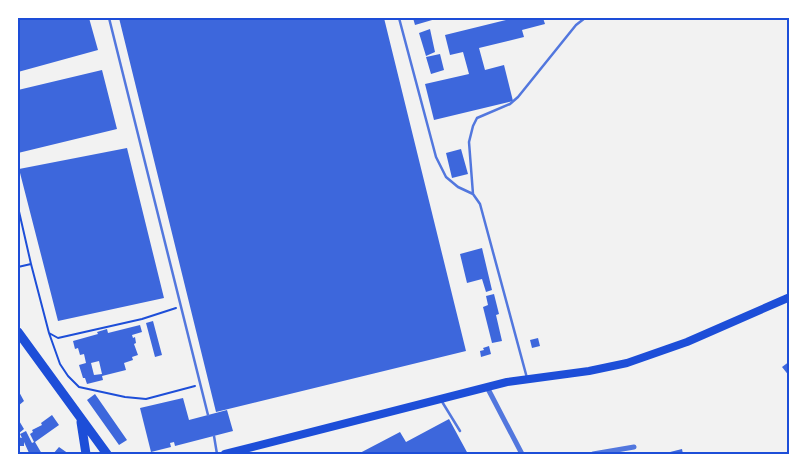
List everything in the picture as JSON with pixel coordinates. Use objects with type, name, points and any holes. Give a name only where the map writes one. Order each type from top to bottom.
[{"type":"main road","points":[[225,454],[488,387],[527,379],[589,371],[639,359],[686,342],[790,297]]},
{"type":"main road","points":[[18,332],[107,454]]},
{"type":"main road","points":[[80,419],[86,454]]},
{"type":"street","points":[[488,387],[522,454]]},
{"type":"street","points":[[593,454],[634,446]]},
{"type":"lane","points":[[109,18],[208,415]]},
{"type":"lane","points":[[399,18],[436,157],[446,177],[458,187],[473,194],[480,204],[527,379]]},
{"type":"lane","points":[[473,194],[469,142],[477,118],[510,104],[518,97],[564,40],[585,18]]},
{"type":"lane","points":[[440,399],[460,431]]},
{"type":"lane","points":[[214,436],[218,454]]},
{"type":"path","points":[[18,207],[49,333],[60,364],[79,387],[125,397],[146,399],[200,384]]},
{"type":"path","points":[[18,267],[31,264]]},
{"type":"path","points":[[49,333],[58,338],[63,338],[142,318],[180,306]]},
{"type":"building","points":[[18,18],[89,18],[98,50],[18,72]]},
{"type":"building","points":[[119,18],[384,18],[466,351],[216,412]]},
{"type":"building","points":[[413,18],[439,18],[415,25]]},
{"type":"building","points":[[514,18],[543,18],[545,24],[522,30],[524,37],[479,48],[485,70],[504,65],[513,101],[434,120],[425,84],[469,74],[463,52],[450,55],[445,35]]},
{"type":"building","points":[[430,29],[435,52],[426,56],[419,33]]},
{"type":"building","points":[[440,54],[444,70],[431,74],[426,57]]},
{"type":"building","points":[[102,70],[117,129],[18,153],[18,90]]},
{"type":"building","points":[[127,148],[164,298],[58,321],[19,169]]},
{"type":"building","points":[[461,149],[468,174],[452,178],[446,153]]},
{"type":"building","points":[[482,248],[492,290],[486,292],[482,279],[467,283],[460,254]]},
{"type":"building","points":[[494,294],[499,314],[496,315],[502,341],[492,343],[483,307],[488,305],[486,296]]},
{"type":"building","points":[[153,321],[162,355],[155,357],[146,323]]},
{"type":"building","points":[[140,325],[142,332],[132,335],[133,338],[135,337],[136,343],[134,344],[138,355],[132,357],[133,360],[124,363],[126,370],[102,376],[103,380],[87,384],[79,365],[86,363],[84,354],[80,355],[78,348],[75,349],[73,341],[98,334],[97,332],[107,329],[108,333]],"holes":[[[99,361],[102,374],[94,375],[91,363]]]},
{"type":"building","points":[[538,338],[540,346],[532,348],[530,340]]},
{"type":"building","points":[[489,346],[491,354],[481,357],[480,351]]},
{"type":"building","points":[[790,361],[790,377],[782,367]]},
{"type":"building","points":[[18,390],[24,401],[18,406]]},
{"type":"building","points":[[95,394],[127,440],[119,445],[87,400]]},
{"type":"building","points":[[183,398],[189,420],[227,410],[233,431],[175,446],[174,442],[170,443],[171,447],[151,452],[140,408]]},
{"type":"building","points":[[52,415],[59,425],[35,442],[42,454],[26,454],[29,453],[24,442],[24,446],[18,446],[18,437],[22,438],[20,434],[26,431],[32,443],[34,442],[30,434],[33,432],[32,430],[42,425],[41,423]]},
{"type":"building","points":[[18,419],[24,429],[18,434]]},
{"type":"building","points":[[449,419],[468,454],[358,454],[400,432],[406,442]]},
{"type":"building","points":[[59,447],[69,454],[53,454]]},
{"type":"building","points":[[682,449],[683,454],[671,454],[670,452]]}]
